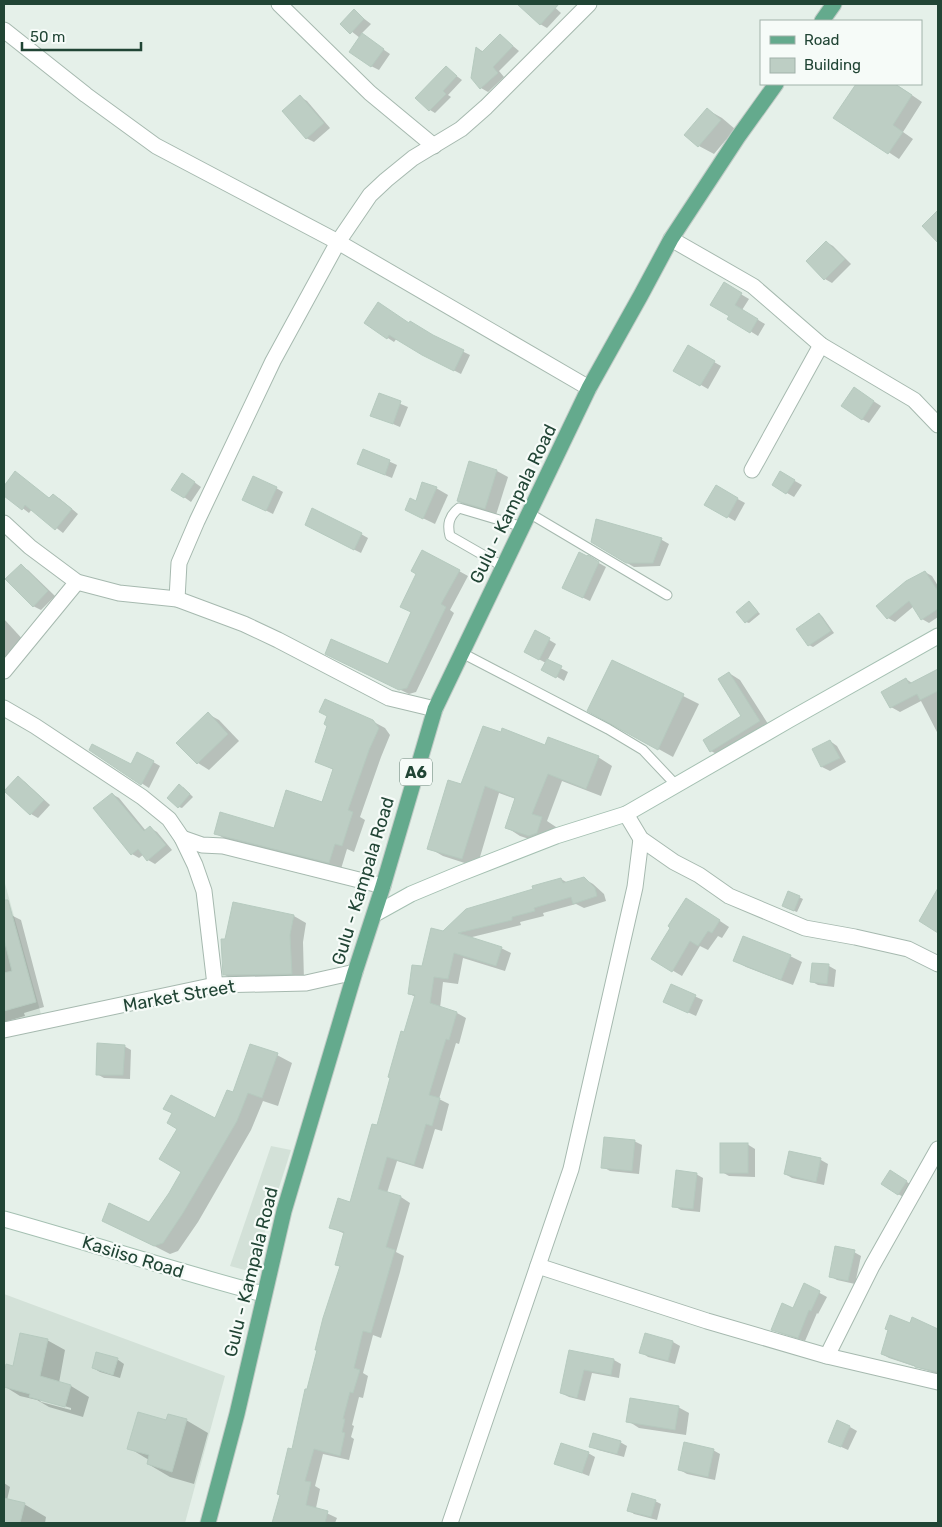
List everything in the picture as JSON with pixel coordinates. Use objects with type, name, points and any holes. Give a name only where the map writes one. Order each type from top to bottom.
[{"type":"main road","points":[[823,20],[834,4]]},
{"type":"main road","name":"Gulu - Kampala Road","points":[[208,1523],[237,1414],[263,1294],[284,1211],[355,972],[383,886],[434,708],[590,388],[671,239],[738,137],[775,85]]},
{"type":"street","points":[[279,4],[370,93],[434,146]]},
{"type":"street","points":[[177,599],[179,563],[272,361],[338,242],[370,195],[413,158],[461,129],[486,108],[589,4]]},
{"type":"street","points":[[4,30],[86,95],[156,146],[338,242],[590,388]]},
{"type":"street","points":[[671,239],[753,286],[821,345],[914,400],[938,425]]},
{"type":"street","points":[[752,470],[821,345]]},
{"type":"street","points":[[4,524],[30,547],[77,582],[119,593],[177,599],[278,640],[390,698],[434,708]]},
{"type":"street","points":[[4,672],[77,582]]},
{"type":"street","points":[[374,914],[411,894],[459,874],[556,836],[626,814],[938,636]]},
{"type":"street","points":[[4,708],[35,726],[142,797],[169,819],[182,838],[195,865],[204,891],[216,986]]},
{"type":"street","points":[[626,814],[641,839],[729,896],[805,928],[908,949],[938,964]]},
{"type":"street","points":[[182,838],[202,846],[223,846],[383,886]]},
{"type":"street","points":[[450,1523],[571,1169],[635,887],[641,839]]},
{"type":"street","name":"Market Street","points":[[4,1030],[216,986],[306,983],[355,972]]},
{"type":"street","points":[[827,1356],[872,1266],[938,1148]]},
{"type":"street","name":"Kasiiso Road","points":[[4,1219],[263,1294]]},
{"type":"street","points":[[538,1266],[706,1321],[827,1356],[938,1382]]},
{"type":"lane","points":[[504,566],[450,536],[448,527],[452,514],[459,508],[523,527]]},
{"type":"lane","points":[[529,513],[667,595]]},
{"type":"lane","points":[[462,653],[643,750],[676,785]]},
{"type":"shaded area","points":[[4,880],[41,1014],[4,1023]]},
{"type":"shaded area","points":[[271,1146],[291,1150],[252,1272],[230,1266]]},
{"type":"shaded area","points":[[4,1294],[225,1376],[185,1523],[4,1523]]},
{"type":"building","points":[[517,4],[559,4],[540,25]]},
{"type":"building","points":[[354,9],[364,19],[350,34],[340,24]]},
{"type":"building","points":[[362,33],[384,49],[371,67],[349,52]]},
{"type":"building","points":[[500,34],[513,46],[493,67],[498,73],[480,89],[471,78],[476,47],[482,52]]},
{"type":"building","points":[[446,66],[457,76],[443,91],[446,94],[429,111],[415,98]]},
{"type":"building","points":[[855,85],[897,85],[912,95],[893,125],[903,132],[888,154],[833,118]]},
{"type":"building","points":[[300,95],[324,123],[306,139],[282,111]]},
{"type":"building","points":[[707,108],[721,120],[698,147],[684,135]]},
{"type":"building","points":[[938,210],[938,243],[922,226]]},
{"type":"building","points":[[826,241],[845,259],[824,280],[806,261]]},
{"type":"building","points":[[724,282],[742,293],[735,305],[758,319],[750,333],[727,319],[729,316],[710,305]]},
{"type":"building","points":[[378,302],[409,323],[410,321],[464,350],[454,371],[422,355],[389,335],[387,339],[364,323]]},
{"type":"building","points":[[688,345],[715,361],[700,386],[673,371]]},
{"type":"building","points":[[854,387],[874,401],[862,420],[841,406]]},
{"type":"building","points":[[379,393],[401,401],[393,424],[370,416]]},
{"type":"building","points":[[363,449],[390,460],[385,475],[357,464]]},
{"type":"building","points":[[469,461],[497,470],[485,509],[457,501]]},
{"type":"building","points":[[15,471],[49,498],[53,494],[72,509],[55,530],[25,505],[22,510],[4,496],[4,486]]},
{"type":"building","points":[[780,471],[795,480],[786,494],[772,485]]},
{"type":"building","points":[[182,473],[195,482],[184,498],[171,490]]},
{"type":"building","points":[[253,476],[277,487],[266,511],[242,500]]},
{"type":"building","points":[[422,482],[437,487],[423,519],[405,510],[410,498],[416,501]]},
{"type":"building","points":[[716,485],[738,498],[727,518],[704,505]]},
{"type":"building","points":[[312,508],[362,533],[354,550],[305,525]]},
{"type":"building","points":[[596,519],[662,538],[653,563],[626,563],[591,542]]},
{"type":"building","points":[[422,550],[460,570],[441,604],[446,607],[407,688],[399,690],[325,654],[331,639],[388,664],[411,612],[400,607],[416,574],[411,571]]},
{"type":"building","points":[[579,552],[599,562],[583,598],[562,588]]},
{"type":"building","points":[[21,564],[48,591],[33,607],[5,579]]},
{"type":"building","points":[[925,571],[938,591],[938,609],[921,620],[909,601],[887,619],[876,606],[906,581]]},
{"type":"building","points":[[749,601],[758,612],[745,623],[736,612]]},
{"type":"building","points":[[819,613],[831,631],[808,646],[796,629]]},
{"type":"building","points":[[535,630],[550,638],[539,660],[524,652]]},
{"type":"building","points":[[547,659],[562,666],[556,678],[541,670]]},
{"type":"building","points":[[612,660],[684,694],[658,750],[587,711]]},
{"type":"building","points":[[938,669],[938,691],[920,700],[917,694],[890,708],[881,692],[906,678],[909,684]]},
{"type":"building","points":[[729,672],[760,721],[710,752],[703,740],[741,716],[718,679]]},
{"type":"building","points":[[325,699],[373,720],[379,728],[369,750],[348,810],[353,812],[342,846],[335,844],[329,863],[214,834],[220,812],[274,828],[286,790],[322,802],[333,769],[315,762],[327,726],[324,724],[327,716],[319,712]]},
{"type":"building","points":[[208,712],[228,734],[197,764],[176,743]]},
{"type":"building","points":[[483,726],[501,732],[502,728],[545,745],[548,737],[599,756],[586,789],[548,774],[532,814],[542,817],[537,833],[529,836],[505,828],[515,798],[485,786],[462,859],[427,849],[448,780],[461,784]]},
{"type":"building","points":[[830,740],[840,758],[821,767],[812,749]]},
{"type":"building","points":[[92,744],[131,764],[137,752],[154,761],[141,785],[89,750]]},
{"type":"building","points":[[18,776],[44,800],[30,815],[4,791]]},
{"type":"building","points":[[179,784],[190,794],[178,808],[167,798]]},
{"type":"building","points":[[112,793],[144,831],[150,826],[166,845],[147,861],[138,849],[131,855],[93,808]]},
{"type":"building","points":[[584,877],[595,888],[597,896],[573,904],[571,897],[534,908],[535,911],[512,917],[512,920],[458,933],[502,947],[496,966],[454,953],[448,979],[434,977],[430,1003],[457,1012],[449,1040],[446,1039],[429,1095],[440,1098],[432,1126],[426,1124],[414,1165],[387,1157],[378,1189],[401,1196],[386,1247],[395,1250],[371,1333],[363,1331],[354,1368],[360,1370],[353,1393],[350,1392],[343,1419],[345,1419],[342,1432],[345,1433],[340,1456],[314,1449],[305,1481],[311,1482],[306,1505],[328,1511],[325,1523],[272,1523],[280,1495],[277,1494],[288,1448],[292,1449],[305,1389],[307,1389],[317,1350],[315,1350],[323,1318],[340,1266],[335,1265],[344,1232],[329,1228],[338,1198],[350,1202],[372,1124],[377,1125],[401,1031],[404,1032],[415,995],[408,994],[412,965],[422,966],[431,928],[443,931],[466,909],[533,889],[532,886],[561,878],[563,883]]},
{"type":"building","points":[[938,888],[938,933],[919,921]]},
{"type":"building","points":[[788,891],[800,896],[794,911],[782,906]]},
{"type":"building","points":[[686,898],[720,920],[712,933],[708,931],[698,946],[690,941],[672,972],[651,959],[670,928],[668,926]]},
{"type":"building","points":[[4,900],[8,900],[36,1002],[4,1011],[4,973],[12,971],[4,939]]},
{"type":"building","points":[[233,902],[294,915],[290,935],[292,974],[223,975],[221,939],[225,939]]},
{"type":"building","points":[[743,936],[791,955],[781,980],[733,961]]},
{"type":"building","points":[[812,963],[829,964],[827,984],[810,982]]},
{"type":"building","points":[[671,984],[696,995],[688,1013],[663,1002]]},
{"type":"building","points":[[97,1043],[125,1045],[123,1075],[96,1075]]},
{"type":"building","points":[[250,1044],[278,1053],[262,1098],[248,1093],[237,1121],[183,1213],[163,1243],[154,1246],[102,1221],[109,1203],[149,1222],[181,1172],[159,1159],[177,1129],[167,1123],[172,1113],[163,1109],[171,1095],[215,1118],[227,1090],[233,1092]]},
{"type":"building","points":[[604,1137],[635,1140],[632,1171],[601,1168]]},
{"type":"building","points":[[720,1143],[748,1143],[748,1173],[720,1173]]},
{"type":"building","points":[[789,1151],[821,1158],[816,1182],[784,1174]]},
{"type":"building","points":[[676,1170],[697,1173],[693,1209],[672,1207]]},
{"type":"building","points":[[890,1170],[907,1181],[898,1195],[881,1184]]},
{"type":"building","points":[[835,1246],[855,1250],[848,1281],[829,1277]]},
{"type":"building","points":[[804,1283],[820,1291],[811,1311],[809,1310],[798,1338],[771,1330],[782,1303],[793,1308]]},
{"type":"building","points":[[890,1315],[910,1323],[912,1317],[938,1329],[938,1372],[915,1367],[881,1354],[888,1330],[885,1329]]},
{"type":"building","points":[[20,1333],[48,1339],[40,1376],[71,1385],[65,1407],[29,1397],[30,1394],[4,1387],[6,1364],[13,1366]]},
{"type":"building","points":[[645,1333],[673,1341],[668,1361],[639,1353]]},
{"type":"building","points":[[569,1350],[614,1359],[611,1375],[584,1370],[577,1398],[560,1393]]},
{"type":"building","points":[[96,1352],[118,1358],[113,1375],[92,1368]]},
{"type":"building","points":[[630,1398],[679,1406],[675,1430],[626,1422]]},
{"type":"building","points":[[138,1412],[166,1420],[168,1414],[187,1419],[172,1472],[147,1464],[149,1455],[127,1449]]},
{"type":"building","points":[[837,1420],[850,1426],[841,1447],[828,1442]]},
{"type":"building","points":[[593,1433],[621,1441],[617,1454],[589,1447]]},
{"type":"building","points":[[684,1442],[714,1449],[708,1477],[678,1470]]},
{"type":"building","points":[[561,1443],[589,1452],[582,1473],[554,1464]]},
{"type":"building","points":[[632,1493],[656,1500],[651,1517],[627,1511]]},
{"type":"building","points":[[4,1498],[25,1503],[20,1523],[4,1523]]}]
